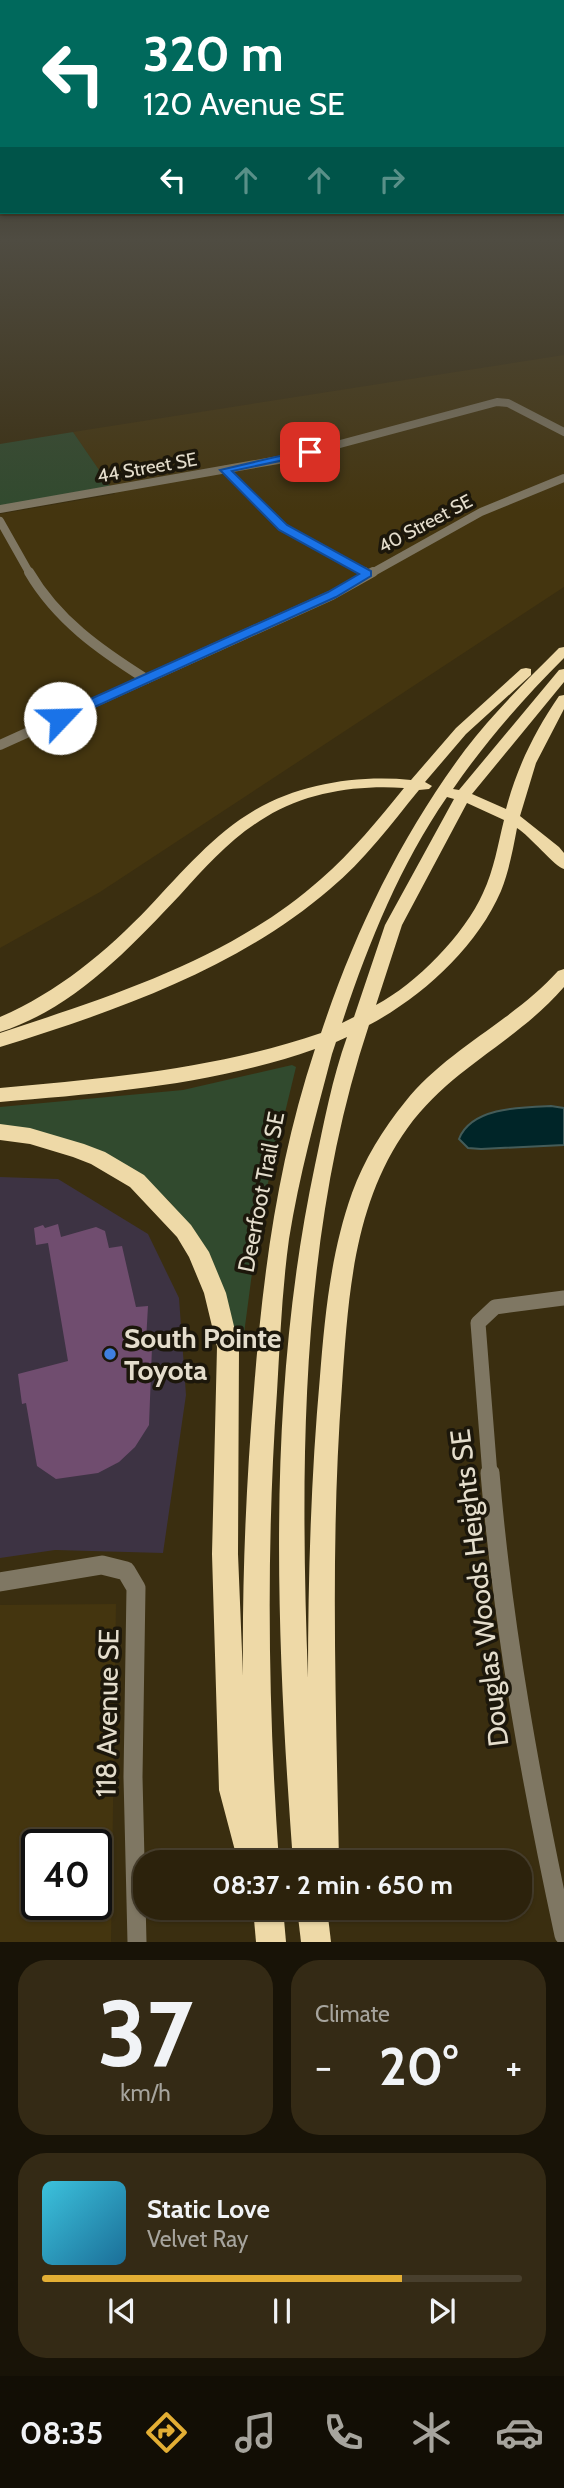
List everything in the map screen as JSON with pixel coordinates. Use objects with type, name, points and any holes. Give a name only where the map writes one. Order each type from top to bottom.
[{"type":"highway","points":[[0,1040],[117,999],[197,966],[248,940],[296,909],[353,859],[475,717],[564,641]]},
{"type":"highway","name":"Deerfoot Trail SE","points":[[264,1850],[255,1610],[260,1471],[272,1301],[282,1215],[316,1073],[330,1023],[356,951],[408,844],[464,760],[509,705],[564,651]]},
{"type":"highway","points":[[307,1850],[291,1605],[292,1497],[303,1303],[323,1167],[343,1078],[364,1003],[405,901],[465,792],[520,719],[564,673]]},
{"type":"highway","points":[[0,1095],[206,1073],[276,1058],[371,1017],[424,980],[461,941],[485,905],[502,866],[528,761],[564,699]]},
{"type":"highway","points":[[0,1025],[52,999],[90,972],[118,949],[222,841],[242,825],[287,800],[335,787],[369,783],[410,785],[457,794],[506,815],[538,835],[564,864]]},
{"type":"highway","points":[[324,1850],[322,1509],[325,1436],[340,1289],[356,1210],[365,1184],[388,1141],[432,1084],[535,1005],[564,975]]},
{"type":"highway","points":[[0,1132],[30,1136],[77,1150],[98,1158],[137,1181],[184,1231],[198,1252],[215,1293],[228,1347],[225,1554],[233,1790],[250,1850]]},
{"type":"highway","points":[[313,1920],[316,1942]]},
{"type":"highway","points":[[324,1920],[324,1942]]},
{"type":"street","points":[[502,402],[564,432]]},
{"type":"street","name":"44 Street SE","points":[[0,509],[284,459],[502,402]]},
{"type":"street","points":[[225,470],[283,527],[367,573]]},
{"type":"street","name":"40 Street SE","points":[[0,745],[332,595],[367,573],[481,512],[564,478]]},
{"type":"street","points":[[0,520],[49,603],[92,642],[146,679]]},
{"type":"street","name":"Douglas Woods Heights SE","points":[[564,1298],[495,1307],[478,1324],[497,1559],[531,1782],[564,1935]]},
{"type":"street","points":[[0,1582],[102,1565],[126,1571]]},
{"type":"street","name":"118 Avenue SE","points":[[126,1571],[136,1588],[133,1777],[137,1942]]},
{"type":"shaded area","points":[[564,355],[564,587],[100,892],[0,948],[0,514],[115,494],[73,432]]},
{"type":"shaded area","points":[[0,1177],[58,1179],[148,1234],[179,1298],[186,1395],[163,1553],[55,1550],[0,1558]]},
{"type":"shaded area","points":[[116,1604],[112,1874],[112,1829],[21,1829],[21,1920],[111,1920],[111,1942],[0,1942],[0,1605]]},
{"type":"green space","points":[[73,432],[110,486],[0,506],[0,444]]},
{"type":"green space","points":[[292,1065],[296,1067],[259,1220],[242,1349],[236,1350],[230,1313],[211,1257],[168,1200],[143,1179],[0,1128],[0,1107],[183,1090]]},
{"type":"water","points":[[513,1108],[564,1108],[564,1145],[481,1149],[468,1148],[459,1139],[465,1128],[474,1120],[486,1115]]},
{"type":"building","name":"South Pointe Toyota","points":[[58,1224],[61,1237],[96,1227],[105,1231],[109,1248],[122,1246],[136,1307],[148,1306],[146,1341],[152,1347],[149,1425],[135,1447],[119,1462],[98,1473],[56,1479],[37,1466],[26,1403],[22,1404],[18,1374],[68,1361],[48,1243],[36,1245],[34,1228]]},
{"type":"place","name":"South Pointe Toyota","points":[[110,1354]]},
{"type":"route","points":[[60,718],[332,595],[367,573],[283,527],[225,470],[310,452]]}]
